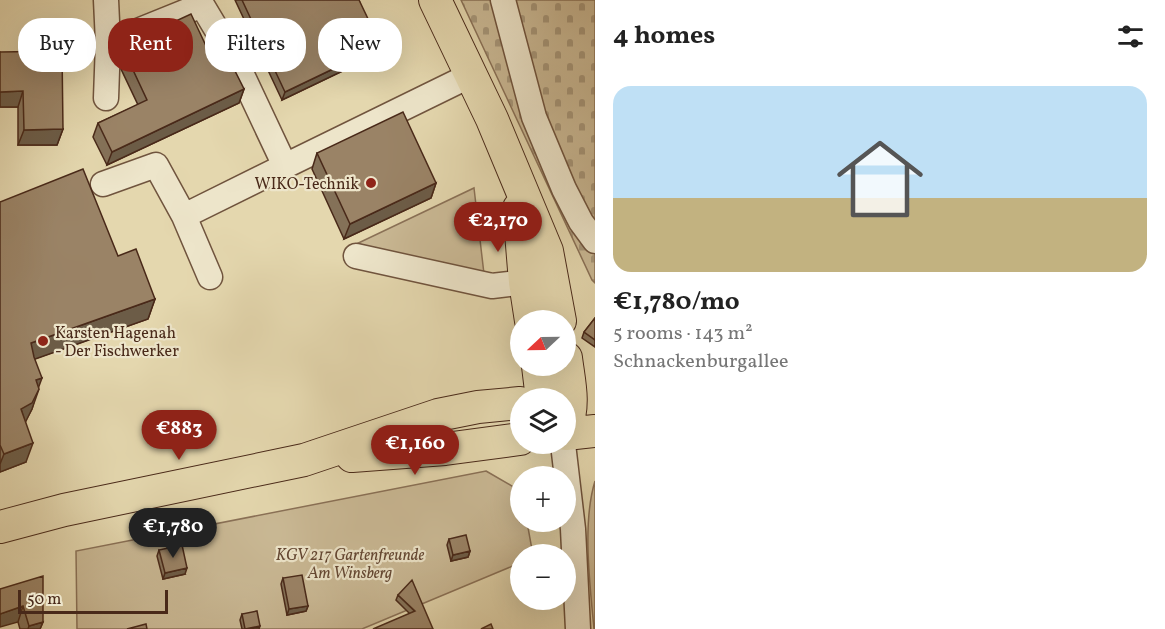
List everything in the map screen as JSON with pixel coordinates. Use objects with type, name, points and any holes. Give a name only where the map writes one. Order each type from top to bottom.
[{"type":"main road","points":[[435,0],[492,119],[547,251],[558,310]]},
{"type":"main road","points":[[516,180],[529,310]]},
{"type":"main road","points":[[0,527],[64,510],[304,460],[438,415],[478,407],[510,404]]},
{"type":"main road","points":[[576,433],[595,431]]},
{"type":"main road","points":[[304,460],[445,449],[510,440]]},
{"type":"street","points":[[106,0],[108,43],[106,98]]},
{"type":"street","points":[[503,0],[534,117],[572,206],[595,241]]},
{"type":"street","points":[[164,18],[200,2],[236,62],[285,165]]},
{"type":"street","points":[[184,216],[471,75]]},
{"type":"street","points":[[103,184],[156,165],[184,216],[210,277]]},
{"type":"street","points":[[356,256],[492,286],[525,282]]},
{"type":"street","points":[[564,454],[573,530],[578,629]]},
{"type":"green space","points":[[461,0],[595,0],[595,283],[592,280]]},
{"type":"green space","points":[[474,188],[484,274],[350,247]]},
{"type":"green space","name":"KGV 217 Gartenfreunde Am Winsberg","points":[[486,471],[510,485],[510,532],[529,532],[531,544],[510,544],[510,567],[362,629],[77,629],[76,551]]},
{"type":"green space","points":[[595,481],[595,629],[594,629],[588,535]]},
{"type":"building","points":[[242,0],[359,0],[368,18],[318,18],[318,72],[327,72],[285,92],[276,72],[306,72],[306,18],[250,18]]},
{"type":"building","points":[[193,18],[205,44],[205,72],[236,72],[244,89],[112,152],[98,123],[147,100],[134,72],[193,72]]},
{"type":"building","points":[[0,52],[18,52],[18,72],[62,72],[63,129],[24,130],[23,91],[0,92]]},
{"type":"building","name":"WIKO-Technik","points":[[403,112],[436,183],[350,224],[317,153]]},
{"type":"building","name":"Karsten Hagenah - Der Fischwerker","points":[[83,169],[118,256],[136,249],[155,299],[31,343],[42,378],[36,380],[39,389],[32,403],[21,409],[33,443],[4,454],[0,445],[0,202]]},
{"type":"building","points":[[595,318],[595,340],[584,332]]},
{"type":"building","points":[[466,535],[470,551],[453,555],[449,539]]},
{"type":"building","points":[[182,545],[187,568],[165,573],[159,550]]},
{"type":"building","points":[[302,575],[308,606],[289,609],[283,578]]},
{"type":"building","points":[[43,576],[43,622],[29,626],[23,606],[0,614],[0,589]]},
{"type":"building","points":[[412,580],[433,629],[373,629],[415,611],[398,595]]},
{"type":"building","points":[[257,611],[260,626],[245,629],[242,614]]},
{"type":"building","points":[[146,624],[147,629],[127,629]]},
{"type":"building","points":[[491,624],[493,629],[481,629]]},
{"type":"place","name":"WIKO-Technik","points":[[371,183]]},
{"type":"place","name":"Karsten Hagenah - Der Fischwerker","points":[[43,341]]}]
